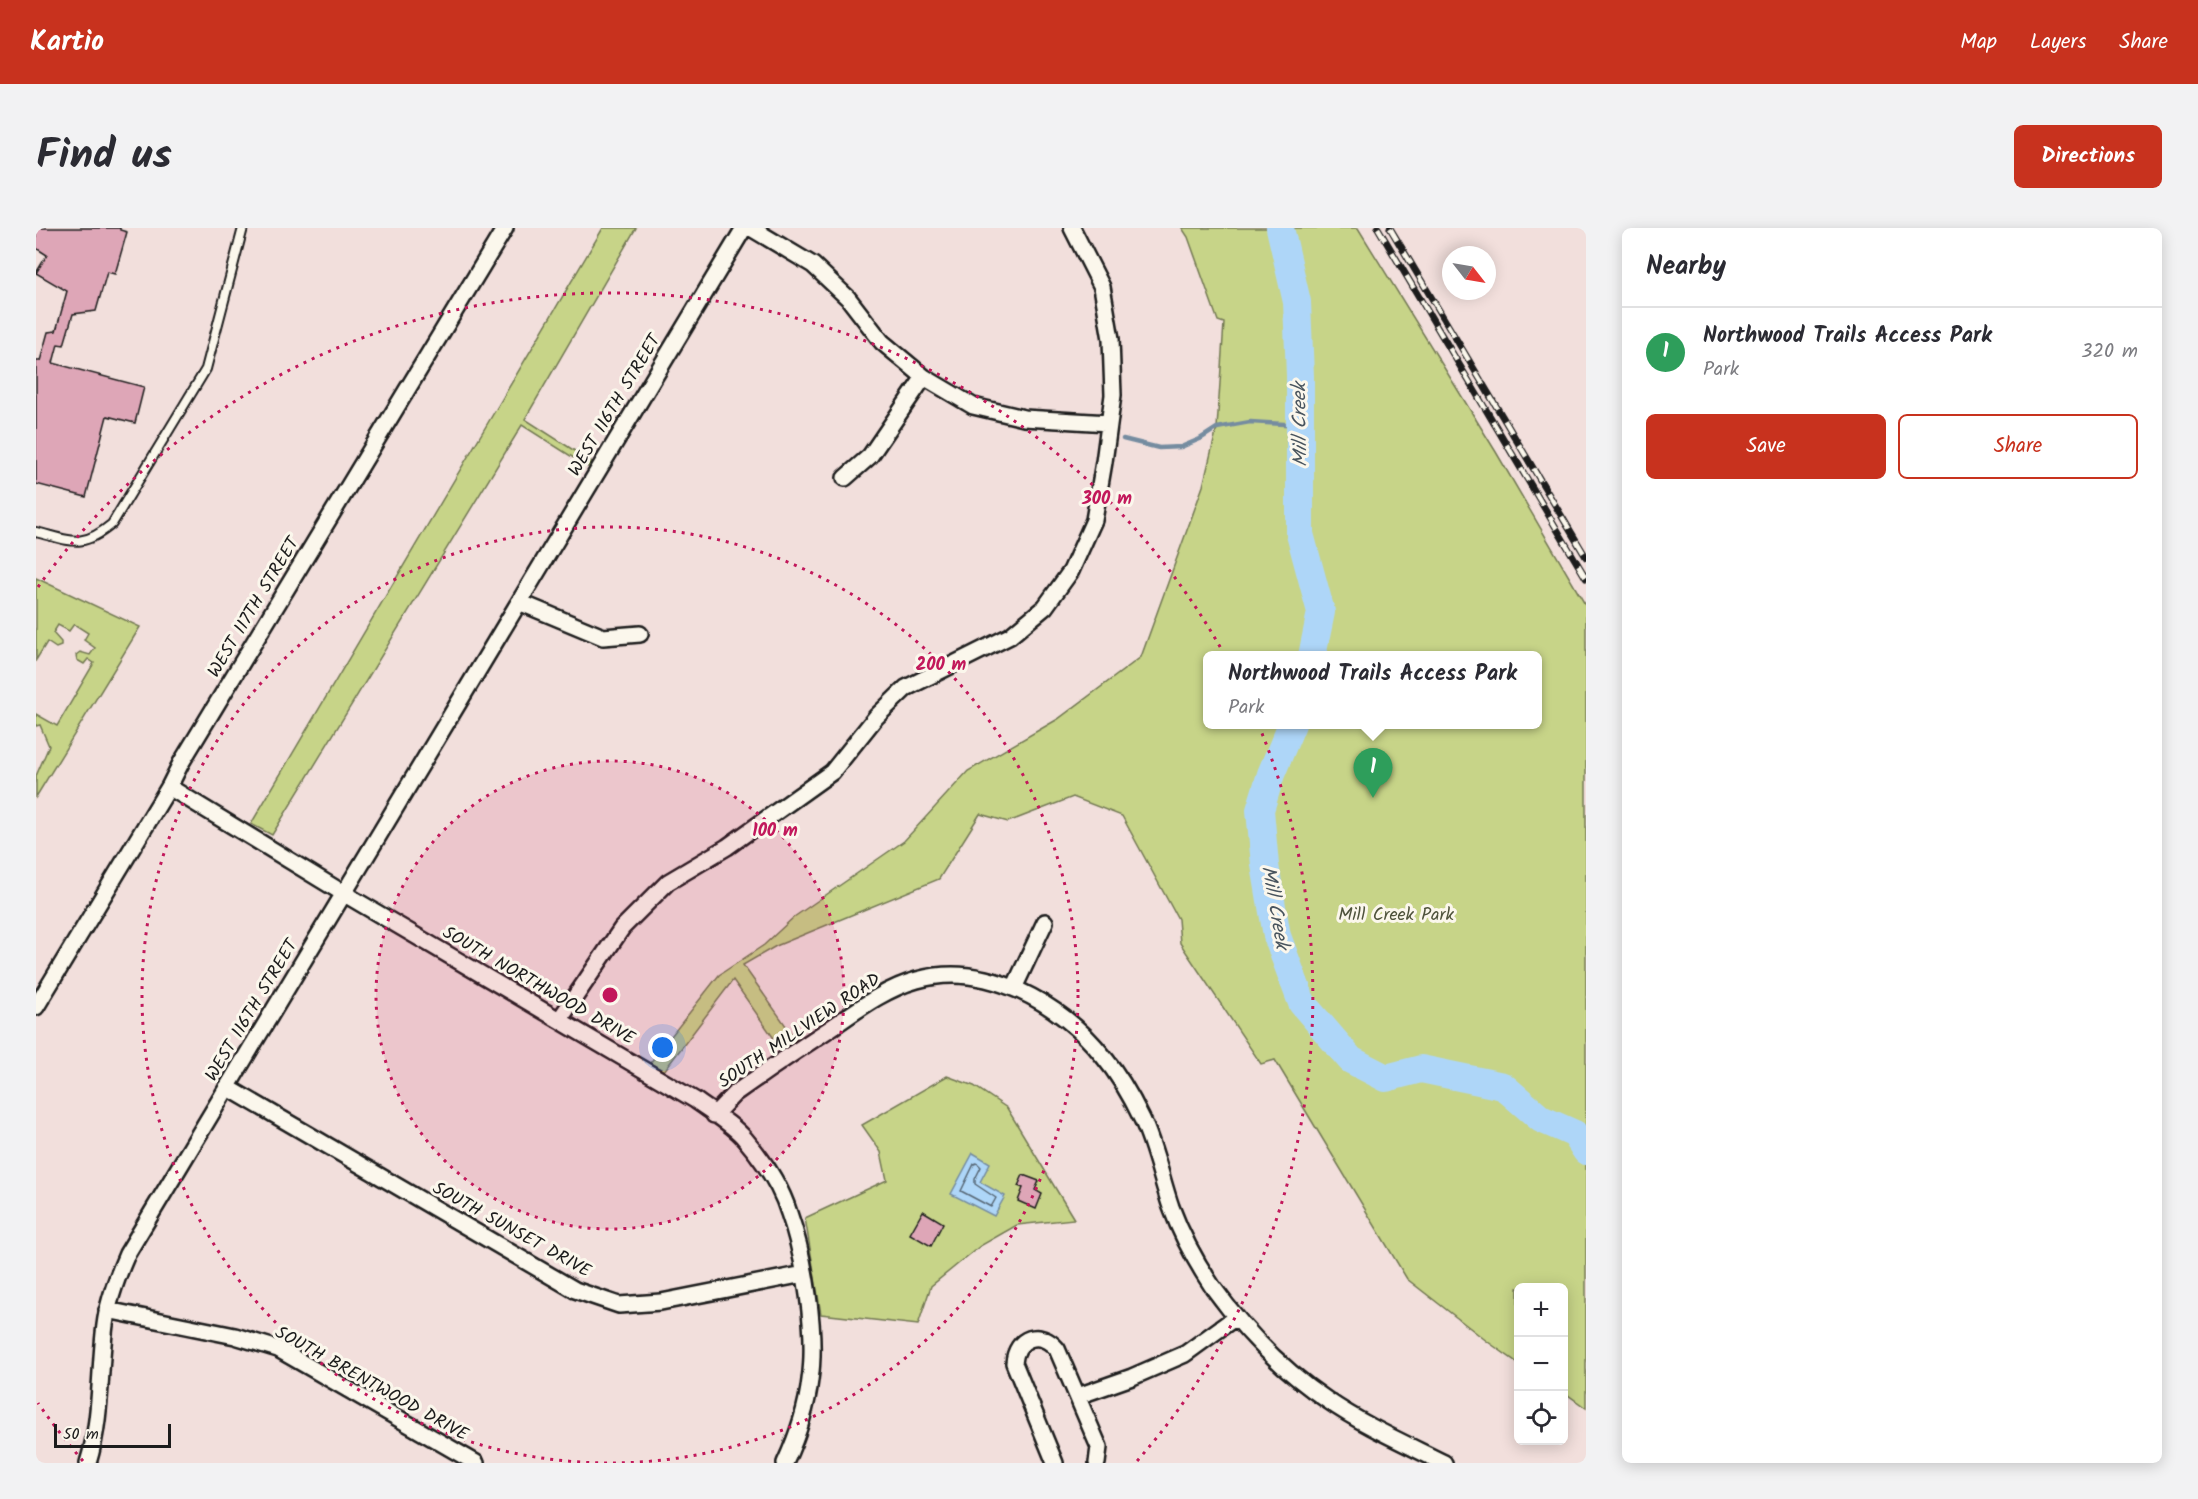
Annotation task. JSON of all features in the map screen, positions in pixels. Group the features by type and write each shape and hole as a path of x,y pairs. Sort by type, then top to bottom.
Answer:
{"street":[{"name":"WEST 117TH STREET","path":"36,1006 505,228"},
{"name":"WEST 116TH STREET","path":"88,1463 98,1420 107,1310 115,1281 127,1254 744,228"},
{"path":"751,228 813,265 848,298 882,342 924,377 973,406 1024,418 1109,423"},
{"path":"560,1019 622,928 669,882 727,847 832,772 876,717 906,688 1010,636 1045,607 1071,571 1094,520 1113,394 1111,339 1102,287 1072,228"},
{"path":"845,478 870,456 924,377"},
{"path":"519,602 603,637 640,634"},
{"name":"SOUTH NORTHWOOD DRIVE","path":"169,787 695,1100 744,1137 769,1173 789,1213 804,1274 812,1325 810,1381 794,1443 785,1463"},
{"path":"1014,988 1046,922"},
{"name":"SOUTH MILLVIEW ROAD","path":"714,1114 734,1094 887,992 918,980 951,975 984,978 1014,988 1042,1003 1073,1025 1102,1054 1126,1088 1143,1122 1172,1209 1189,1246 1211,1284 1236,1317 1262,1345 1305,1384 1328,1401 1444,1463"},
{"name":"SOUTH SUNSET DRIVE","path":"227,1087 574,1290 619,1305 661,1302 804,1274"},
{"name":"SOUTH BRENTWOOD DRIVE","path":"107,1310 235,1336 278,1349 477,1463"},
{"path":"1078,1396 1132,1377 1185,1354 1236,1317"},
{"path":"1055,1463 1016,1371 1014,1355 1017,1348 1022,1343 1037,1337 1052,1342 1057,1349 1099,1447 1097,1463"}],"lane":[{"path":"36,532 75,542 95,538 112,524 206,369 243,228"}],"green space":[{"path":"603,228 636,228 525,419 592,462 588,467 522,425 272,835 251,824"},
{"name":"Mill Creek Park","path":"1182,228 1358,228 1496,452 1586,606 1586,1408 1568,1395 1568,1283 1514,1283 1514,1360 1407,1279 1275,1060 1261,1064 1180,943 1178,919 1122,816 1073,797 1008,822 980,814 939,879 776,946 743,965 796,1040 782,1050 733,980 664,1071 650,1063 719,975 764,945 794,917 904,841 968,771 1058,719 1141,657 1203,486 1217,428 1224,323 1218,321 1188,237"},
{"path":"36,578 140,627 36,797 36,776 49,746 40,725 36,726 36,714 57,726 94,663 88,659 84,664 77,660 76,655 80,652 90,655 95,648 84,640 88,633 74,624 69,631 58,625 53,633 61,642 61,646 56,648 47,642 36,660"},
{"path":"947,1076 974,1086 1007,1108 1074,1219 1017,1225 980,1246 931,1286 918,1325 821,1314 805,1218 887,1180 881,1152 862,1125"}],"water":[{"path":"973,1153 990,1163 980,1182 1005,1196 994,1216 951,1194"}],"building":[{"path":"36,228 120,228 127,232 115,274 107,272 96,311 73,314 64,345 58,344 53,363 144,387 135,423 107,416 86,497 36,484 36,361 40,361 48,332 56,331 67,291 36,273 47,255 36,248"},
{"path":"1023,1175 1039,1181 1035,1190 1042,1194 1036,1209 1018,1201 1023,1188 1018,1186"},
{"path":"923,1211 943,1223 931,1246 910,1234"}],"waterway":[{"name":"Mill Creek","path":"1280,228 1297,302 1300,376 1300,534 1321,612 1313,651"},
{"path":"1123,439 1159,448 1181,447 1217,428 1250,422 1301,425"},
{"name":"Mill Creek","path":"1290,729 1271,774 1260,810 1265,865 1277,936 1302,1003 1351,1060 1386,1078 1421,1069 1503,1086 1541,1119 1575,1134 1586,1151"}],"railway":[{"path":"1378,228 1586,578"},
{"path":"1390,228 1586,557"}],"place":[{"name":"Northwood Trails Access Park","path":"1373,798"}]}
